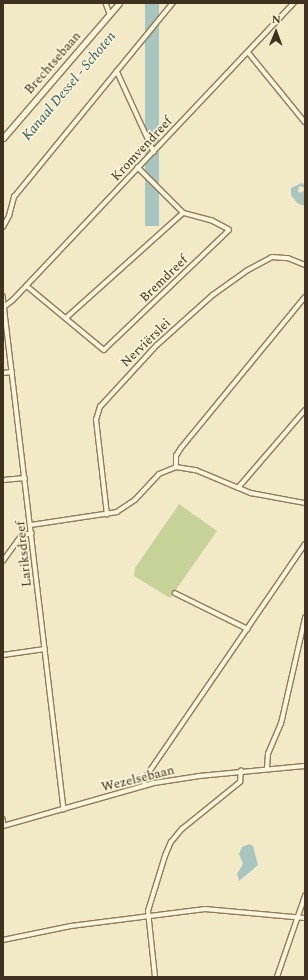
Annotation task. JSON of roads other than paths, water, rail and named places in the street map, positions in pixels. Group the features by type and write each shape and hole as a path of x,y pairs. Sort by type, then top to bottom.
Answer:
{"main road":[{"name":"Brechtsebaan","path":"3,138 119,3"}],"street":[{"path":"106,3 110,14"},
{"path":"3,227 9,216 14,197 173,3"},
{"name":"Kromvendreef","path":"4,307 27,286 294,3"},
{"path":"248,52 305,122"},
{"path":"117,71 154,152"},
{"name":"Bremdreef","path":"27,286 104,350 229,230 212,221 183,213 138,168"},
{"path":"66,318 183,213"},
{"name":"Nerviërslei","path":"107,515 96,420 100,407 157,345 213,295 248,270 272,257 288,258 305,266"},
{"name":"Lariksdreef","path":"3,296 64,809"},
{"path":"176,467 176,456 181,448 305,297"},
{"path":"3,373 12,372"},
{"path":"238,488 305,410"},
{"path":"31,525 107,515 126,508 159,474 176,467 196,470 238,488 305,503"},
{"path":"3,480 25,478"},
{"path":"3,561 21,536 32,532"},
{"path":"144,786 144,778 248,629 305,544"},
{"path":"175,593 248,629"},
{"path":"267,768 268,754 281,724 305,618"},
{"path":"3,655 46,649"},
{"name":"Wezelsebaan","path":"4,825 144,786 199,776 267,768 305,766"},
{"path":"155,977 148,915 171,842 182,829 240,782 241,771"},
{"path":"3,819 4,825"},
{"path":"277,977 305,896"},
{"path":"3,940 64,927 148,915 213,909 305,918"}],"water":[{"path":"145,3 159,3 159,226 145,226"},
{"path":"302,183 305,185 305,188 299,186 298,191 300,193 305,190 305,206 297,203 291,195 291,188"},
{"path":"249,844 253,846 258,865 239,881 237,874 243,864 239,854 242,847"}],"water label":[{"name":"Kanaal Dessel - Schoten","path":"69,86"}]}
